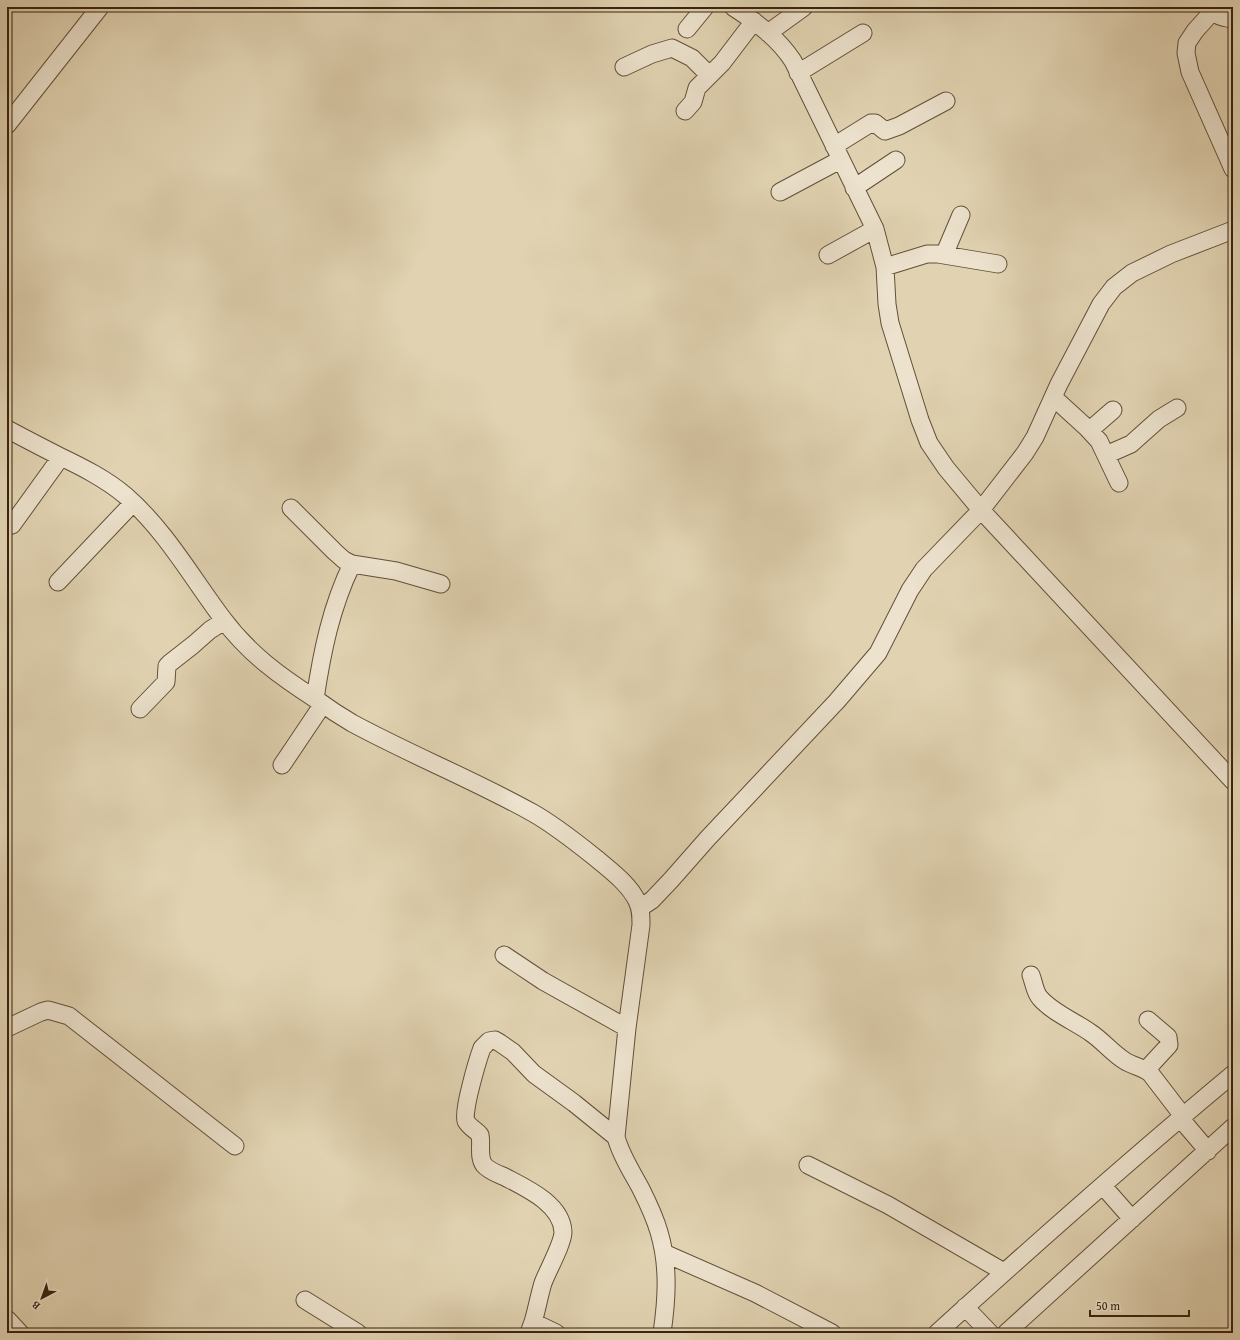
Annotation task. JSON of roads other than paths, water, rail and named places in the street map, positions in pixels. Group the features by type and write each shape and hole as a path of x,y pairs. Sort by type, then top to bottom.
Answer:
{"street":[{"path":"7,124 100,7"},
{"path":"687,29 705,7"},
{"path":"733,7 752,16 785,49 793,61 875,229 885,267 887,304 890,323 920,420 929,443 946,468 981,510 1233,781"},
{"path":"768,33 804,7"},
{"path":"1233,19 1221,16 1210,10 1187,43 1186,54 1190,72 1233,169"},
{"path":"686,111 693,102 697,88 722,63 752,16"},
{"path":"798,73 863,33"},
{"path":"624,67 652,54 672,48 692,58 709,75"},
{"path":"780,192 837,153 871,123 880,119 885,131 899,126 946,101"},
{"path":"854,188 896,160"},
{"path":"944,256 961,215"},
{"path":"828,254 875,229"},
{"path":"640,908 657,895 708,838 837,701 878,654 910,590 924,569 981,510 1025,453 1035,437 1053,396 1101,304 1114,287 1132,273 1171,254 1233,230"},
{"path":"885,267 926,254 998,264"},
{"path":"1053,396 1090,430 1099,441 1119,483"},
{"path":"1106,455 1131,444 1159,419 1177,408"},
{"path":"1090,430 1113,410"},
{"path":"7,430 104,480 133,503 164,536 224,620 253,654 283,678 349,721 381,739 534,814 559,830 610,870 627,886 640,908 641,925 627,1028 616,1137 621,1154 641,1188 652,1214 659,1232 664,1253 667,1295 662,1333"},
{"path":"12,525 61,457"},
{"path":"58,582 133,503"},
{"path":"291,508 335,552 352,564 396,571 441,584"},
{"path":"282,765 319,702 323,652 332,615 342,584 352,564"},
{"path":"140,709 166,682 167,666 170,662 224,620"},
{"path":"504,955 543,981 627,1028"},
{"path":"1031,975 1038,995 1046,1004 1092,1034 1115,1055 1146,1070 1162,1088 1200,1143"},
{"path":"7,1028 48,1010 69,1016 235,1146"},
{"path":"1146,1070 1169,1045 1168,1037 1148,1020"},
{"path":"556,1333 531,1327 543,1284 562,1240 563,1231 554,1209 528,1189 490,1170 483,1164 480,1135 467,1123 465,1116 480,1052 489,1041 492,1040 500,1043 513,1052 534,1074 574,1103 616,1137"},
{"path":"937,1333 1004,1272 1181,1117 1233,1074"},
{"path":"1006,1333 1125,1211 1200,1143 1233,1128"},
{"path":"808,1165 888,1205 1004,1272"},
{"path":"1103,1186 1125,1211"},
{"path":"664,1253 755,1293 832,1333"},
{"path":"305,1300 358,1333"},
{"path":"965,1307 985,1327"}]}
